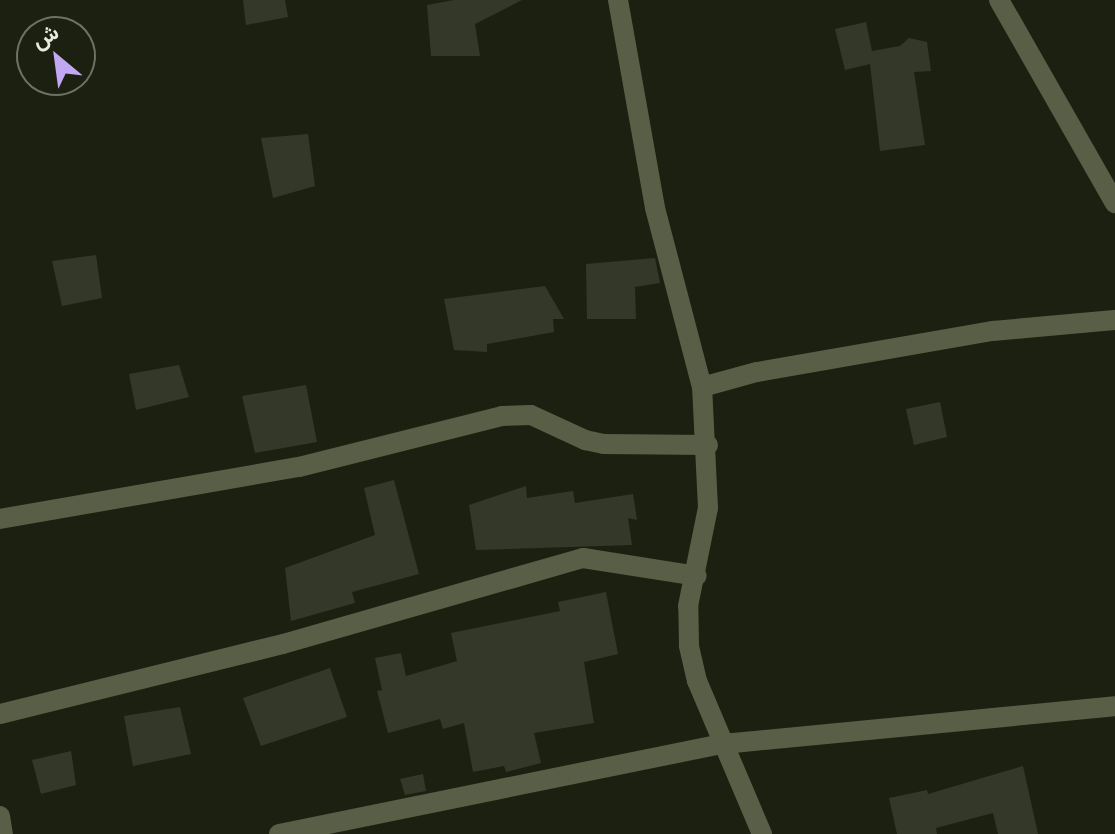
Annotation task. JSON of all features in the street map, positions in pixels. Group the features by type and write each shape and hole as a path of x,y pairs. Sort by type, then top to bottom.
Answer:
{"street":[{"path":"618,0 655,208 702,387 708,445 708,508 697,576 688,606 689,645 697,681 762,834"},
{"path":"999,0 1115,203"},
{"path":"702,387 757,372 993,331 1115,320"},
{"path":"0,519 299,467 502,416 531,415 604,444 708,445"},
{"path":"0,714 283,644 583,558 697,576"},
{"path":"279,834 723,744 1115,706"},
{"path":"0,816 3,834"}],"building":[{"path":"243,0 285,0 288,17 246,25"},
{"path":"454,0 522,0 475,24 480,56 431,56 427,5"},
{"path":"866,22 872,51 900,46 909,38 927,42 931,71 914,72 925,145 880,151 870,64 845,70 835,29"},
{"path":"308,134 315,186 273,198 261,138"},
{"path":"96,255 102,298 62,306 52,261"},
{"path":"655,258 660,283 635,287 636,319 587,319 586,264"},
{"path":"545,286 564,319 553,319 554,332 487,344 487,352 454,350 444,299"},
{"path":"179,365 189,397 136,410 129,374"},
{"path":"306,385 317,442 255,453 242,396"},
{"path":"940,402 947,437 914,445 906,409"},
{"path":"394,480 419,574 352,592 355,603 291,621 285,568 375,535 364,488"},
{"path":"526,486 527,498 573,491 575,503 633,494 637,520 628,518 632,545 476,550 469,505"},
{"path":"606,592 618,654 584,662 594,723 534,733 541,763 506,772 504,766 473,772 464,723 443,729 440,719 388,733 377,691 382,690 375,658 401,653 406,676 457,661 451,633 560,611 558,602"},
{"path":"330,668 347,717 261,746 243,698"},
{"path":"180,707 191,754 133,766 124,716"},
{"path":"71,751 76,785 41,794 32,760"},
{"path":"1023,766 1038,834 998,834 993,813 936,828 937,834 897,834 889,798 927,790 928,794"},
{"path":"423,774 426,791 405,795 400,779"}]}
